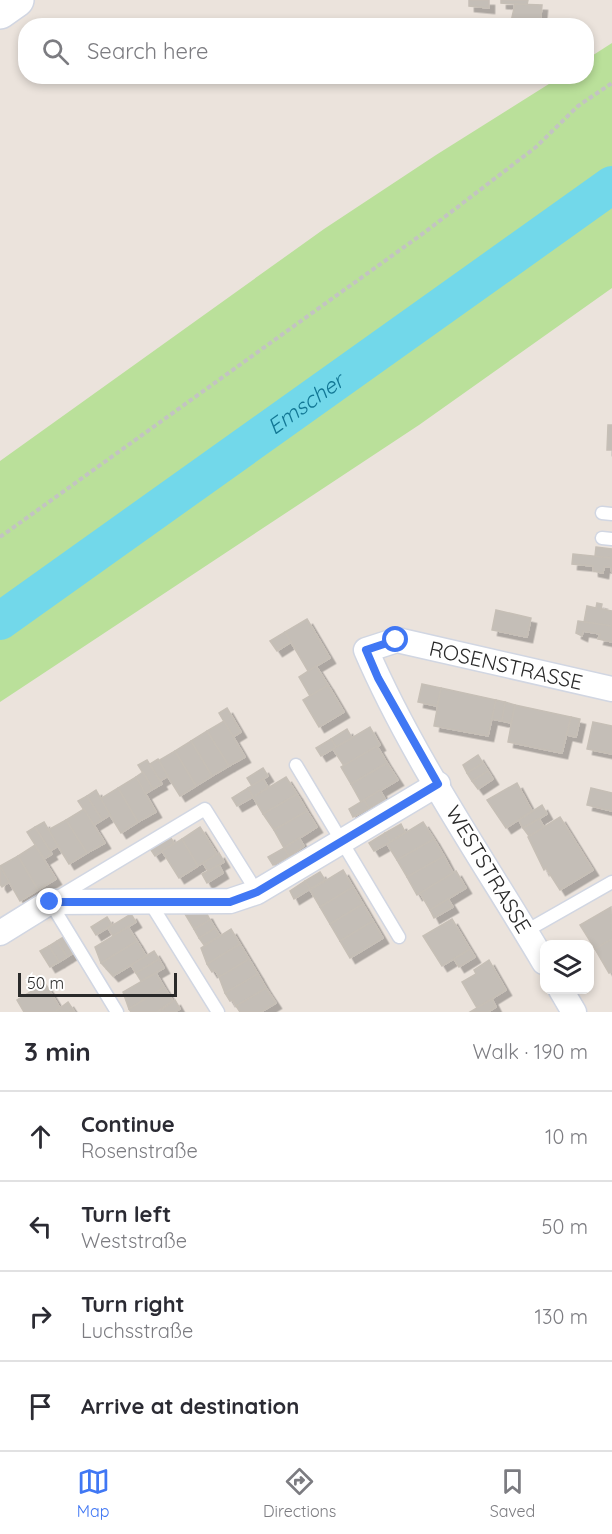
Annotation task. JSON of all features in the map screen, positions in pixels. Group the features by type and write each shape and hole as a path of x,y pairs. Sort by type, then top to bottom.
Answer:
{"street":[{"path":"0,12 17,0"},
{"name":"ROSENSTRASSE","path":"366,650 396,640 612,689"},
{"name":"WESTSTRASSE","path":"366,650 378,678 438,784 540,955"},
{"path":"0,933 50,902 149,900 230,902 257,892 438,784"},
{"path":"563,994 574,1012"}],"lane":[{"path":"296,765 344,840 399,937"},
{"path":"117,1012 50,902 205,809 257,892"},
{"path":"526,931 612,882"},
{"path":"149,900 218,1012"}],"path":[{"path":"0,537 425,232 536,147 578,106 612,83"}],"green space":[{"path":"612,43 612,288 419,425 0,702 0,461 324,229 436,155 549,84 594,84 594,55"}],"building":[{"path":"469,0 489,0 489,8 469,6"},
{"path":"501,0 528,0 527,5 501,3"},
{"path":"515,4 542,5 541,18 512,18"},
{"path":"608,425 612,425 612,450 607,450"},
{"path":"596,547 612,549 612,558 595,556"},
{"path":"573,554 612,558 612,574 611,567 604,567 603,573 593,571 593,566 572,564"},
{"path":"597,603 602,604 601,609 612,611 612,626 584,622 587,606 596,608"},
{"path":"496,610 531,618 527,637 492,630"},
{"path":"307,619 330,658 308,671 285,632"},
{"path":"578,621 612,626 612,642 598,639 600,634 583,631 582,636 576,633"},
{"path":"285,632 291,642 277,651 270,641"},
{"path":"316,666 328,685 310,696 299,677"},
{"path":"422,684 441,688 437,706 418,702"},
{"path":"328,685 344,712 319,727 303,700"},
{"path":"441,688 496,700 488,736 434,726"},
{"path":"496,700 505,702 502,721 492,719"},
{"path":"505,702 515,705 511,723 502,721"},
{"path":"515,705 571,717 562,753 508,742"},
{"path":"227,708 241,732 233,737 219,713"},
{"path":"571,717 580,719 576,737 567,735"},
{"path":"224,721 245,757 229,766 207,731"},
{"path":"593,722 612,726 612,754 587,749"},
{"path":"370,727 380,745 344,766 333,749"},
{"path":"347,729 352,738 336,747 331,739"},
{"path":"207,731 229,766 212,776 191,741"},
{"path":"331,739 336,747 321,756 316,748"},
{"path":"191,741 212,776 196,786 175,751"},
{"path":"377,746 387,763 351,784 341,767"},
{"path":"175,751 196,786 180,796 158,761"},
{"path":"478,755 483,763 467,773 463,765"},
{"path":"158,759 168,776 160,781 150,764"},
{"path":"147,760 162,784 153,789 138,765"},
{"path":"387,763 398,780 361,802 351,784"},
{"path":"483,763 488,771 472,781 467,773"},
{"path":"263,768 268,776 252,786 247,778"},
{"path":"488,771 493,779 478,789 472,781"},
{"path":"143,772 153,789 145,794 136,777"},
{"path":"136,777 156,812 138,822 118,788"},
{"path":"286,777 297,794 263,814 253,797"},
{"path":"263,779 268,787 253,797 248,788"},
{"path":"517,783 532,811 506,828 487,800"},
{"path":"118,788 138,822 121,833 100,799"},
{"path":"248,788 253,797 237,806 232,798"},
{"path":"591,788 612,793 612,811 587,805"},
{"path":"96,790 110,815 102,820 87,796"},
{"path":"380,790 385,799 369,808 364,800"},
{"path":"297,794 307,811 274,830 263,814"},
{"path":"87,796 102,820 94,825 78,801"},
{"path":"364,800 369,808 353,817 349,809"},
{"path":"542,805 547,814 523,828 519,820"},
{"path":"84,809 105,843 87,853 66,820"},
{"path":"307,811 317,827 284,848 274,830"},
{"path":"560,817 593,870 560,890 546,868 544,870 528,837"},
{"path":"539,819 544,827 529,836 523,828"},
{"path":"66,820 87,853 69,864 48,830"},
{"path":"44,822 58,846 50,851 35,827"},
{"path":"423,822 434,839 397,860 387,844"},
{"path":"401,824 405,832 390,842 385,833"},
{"path":"35,827 52,854 44,859 27,832"},
{"path":"200,827 217,854 198,866 182,839"},
{"path":"385,833 390,842 374,851 369,843"},
{"path":"169,835 174,843 155,856 149,847"},
{"path":"299,838 304,846 289,856 284,848"},
{"path":"182,839 198,866 179,878 162,851"},
{"path":"434,839 444,856 407,877 397,860"},
{"path":"35,845 56,879 38,890 18,856"},
{"path":"284,848 289,856 273,865 268,857"},
{"path":"219,853 224,862 208,871 203,863"},
{"path":"18,856 38,890 20,901 0,866"},
{"path":"444,856 453,873 417,895 407,877"},
{"path":"219,865 223,873 207,883 202,874"},
{"path":"0,866 9,882 2,887 0,884"},
{"path":"343,870 353,887 320,907 310,890"},
{"path":"456,871 466,888 430,910 420,893"},
{"path":"320,872 325,880 310,889 305,881"},
{"path":"305,881 310,889 294,899 290,891"},
{"path":"353,887 363,904 330,924 320,907"},
{"path":"448,899 453,907 434,918 430,910"},
{"path":"363,904 373,921 340,941 330,924"},
{"path":"611,907 612,939 595,949 594,940 589,940 580,925"},
{"path":"131,914 136,922 113,936 108,928"},
{"path":"185,914 207,914 210,920 194,929"},
{"path":"107,917 112,925 96,935 91,927"},
{"path":"452,919 470,949 442,966 423,936"},
{"path":"210,920 215,928 199,938 194,929"},
{"path":"373,921 383,938 350,958 340,941"},
{"path":"128,927 137,941 101,963 95,947"},
{"path":"215,928 220,936 204,945 199,938"},
{"path":"231,929 240,944 207,964 201,948"},
{"path":"65,936 75,952 67,957 57,941"},
{"path":"612,939 612,972 609,973 595,949"},
{"path":"57,941 67,957 59,962 49,946"},
{"path":"137,941 146,956 113,976 101,963"},
{"path":"240,944 249,959 219,977 215,970 212,972 207,964"},
{"path":"49,946 59,962 50,967 40,951"},
{"path":"470,949 475,957 459,967 454,959"},
{"path":"154,951 159,959 136,973 131,965"},
{"path":"159,959 164,968 141,981 136,973"},
{"path":"249,959 258,974 225,993 219,977"},
{"path":"489,960 506,990 477,1008 462,982 476,974 474,970"},
{"path":"156,973 164,987 129,1009 123,992"},
{"path":"258,974 266,988 236,1006 233,1000 230,1001 225,993"},
{"path":"45,983 60,1008 54,1012 24,1012 17,1000"},
{"path":"164,987 173,1001 156,1012 131,1012 129,1009"},
{"path":"266,988 276,1003 261,1012 240,1012 236,1006"},
{"path":"492,999 496,1007 488,1012 470,1012"},
{"path":"175,1000 180,1009 174,1012 159,1012"},
{"path":"68,1002 74,1011 54,1012 60,1008"}],"waterway":[{"name":"Emscher","path":"0,621 612,185"}],"route":[{"path":"50,902 149,900 230,902 257,892 438,784 378,678 366,650 396,640"}]}
